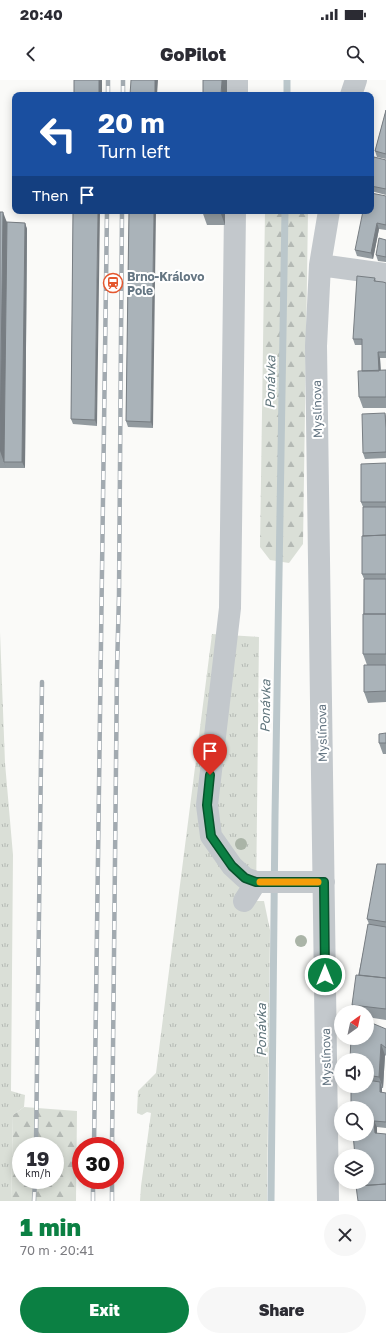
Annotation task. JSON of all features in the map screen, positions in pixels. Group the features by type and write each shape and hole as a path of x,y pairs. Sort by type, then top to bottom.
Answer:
{"street":[{"path":"237,80 237,92"},
{"path":"351,92 356,80"},
{"path":"235,214 230,608 207,805 211,836 232,866 245,878 256,882 324,882"},
{"name":"Myslínova","path":"328,214 320,265 316,346 328,1201"},
{"path":"320,265 386,274"},
{"path":"244,901 256,882"}],"green space":[{"path":"265,214 308,214 303,544 289,563 270,560 260,547"},
{"path":"0,632 5,763 13,855 11,1091 25,1095 24,1107 13,1115 11,1201 0,1201"},
{"path":"212,634 259,637 256,901 264,901 270,930 267,1201 140,1201 151,1113 147,1112 142,1115 137,1113 138,1091 156,1073"},
{"path":"24,1107 77,1111 77,1137 72,1137 72,1189 76,1189 76,1201 11,1201 12,1158 12,1189 64,1189 64,1137 12,1137 13,1115"}],"building":[{"path":"74,80 99,80 99,92 74,92"},
{"path":"131,80 155,80 155,92 130,92"},
{"path":"203,80 222,80 221,92 203,92"},
{"path":"386,110 386,154 375,151"},
{"path":"374,157 386,160 386,189 374,187"},
{"path":"374,194 386,196 386,225 377,223 371,253 355,250 362,214 374,214"},
{"path":"0,212 3,212 0,450"},
{"path":"73,214 98,214 95,420 71,419"},
{"path":"129,214 154,214 151,422 126,421"},
{"path":"7,222 25,223 22,462 4,462"},
{"path":"379,238 386,240 386,257 376,255"},
{"path":"357,276 375,278 374,281 386,283 386,352 378,352 379,371 362,371 362,339 353,339"},
{"path":"386,370 386,397 359,397 358,371"},
{"path":"385,413 386,452 363,453 362,414"},
{"path":"386,463 386,502 361,502 361,464"},
{"path":"363,507 386,507 386,535 363,536"},
{"path":"386,535 386,574 362,574 362,536"},
{"path":"364,579 386,579 386,614 364,614"},
{"path":"363,614 386,614 386,654 363,654"},
{"path":"364,665 386,665 386,691 364,692"},
{"path":"386,733 386,743 379,743 379,734"},
{"path":"377,864 386,864 386,922 367,919"},
{"path":"368,924 386,927 386,978 359,975"},
{"path":"356,975 386,978 386,1009 374,1008 374,1005 352,1005"},
{"path":"374,1024 386,1029 386,1048 381,1044 379,1077 374,1076 374,1053 350,1053 351,1045 374,1045"},
{"path":"374,1081 380,1082 380,1092 386,1093 386,1122 374,1121 374,1101 351,1101 351,1093 374,1093"},
{"path":"374,1121 375,1133 386,1134 386,1184 374,1185 374,1149 354,1149 354,1141 374,1141"},
{"path":"386,1184 386,1201 358,1201 356,1189 374,1189 374,1185"}],"waterway":[{"name":"Ponávka","path":"287,80 287,92"},
{"name":"Ponávka","path":"271,1201 275,817 285,214"}],"railway":[{"path":"108,80 108,92"},
{"path":"123,80 123,92"},
{"path":"94,1137 107,214"},
{"path":"112,1137 122,214"},
{"path":"36,1137 42,682"},
{"path":"34,1201 35,1189"},
{"path":"93,1189 93,1201"},
{"path":"112,1189 112,1201"}],"slow traffic":[{"path":"260,882 318,882"}],"place":[{"name":"Brno-Královo Pole","path":"113,283"}],"route":[{"path":"210,775 207,805 211,836 232,866 245,878 256,882 324,882 325,975"}]}
